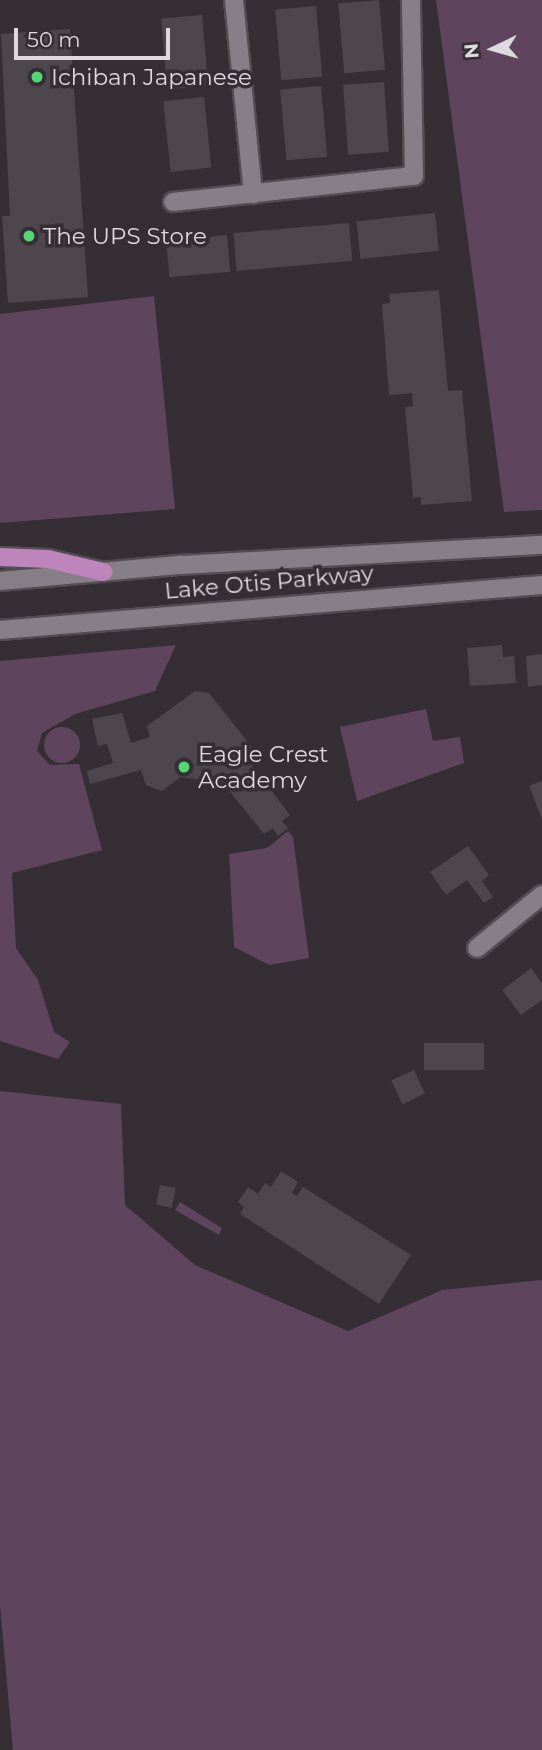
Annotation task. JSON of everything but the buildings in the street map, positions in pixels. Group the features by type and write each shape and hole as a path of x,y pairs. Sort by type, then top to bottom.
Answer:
{"main road":[{"path":"234,0 253,194"},
{"path":"173,202 414,176 411,0"},
{"name":"Lake Otis Parkway","path":"0,581 542,545"},
{"path":"0,557 48,559 104,572"},
{"name":"Lake Otis Parkway","path":"0,630 542,585"},
{"path":"477,948 542,895"}],"shaded area":[{"path":"436,0 542,0 542,510 504,512"},
{"path":"154,296 175,509 0,523 0,314"},
{"path":"176,645 155,691 75,714 42,733 37,751 50,765 79,764 102,850 12,873 16,948 38,980 54,1032 70,1042 58,1059 0,1041 0,661"},
{"path":"426,709 433,741 460,737 464,763 357,801 340,727"},
{"path":"62,727 75,732 80,745 75,758 62,763 49,758 44,745 49,732"},
{"path":"288,831 293,837 309,958 269,965 234,947 229,854 267,848"},
{"path":"0,1091 121,1104 125,1205 195,1265 348,1331 442,1290 542,1280 542,1750 13,1750 0,1606"},
{"path":"180,1202 222,1228 219,1235 175,1210"}],"place":[{"name":"Ichiban Japanese","path":"37,77"},
{"name":"The UPS Store","path":"29,236"},
{"name":"Eagle Crest Academy","path":"184,767"}]}
